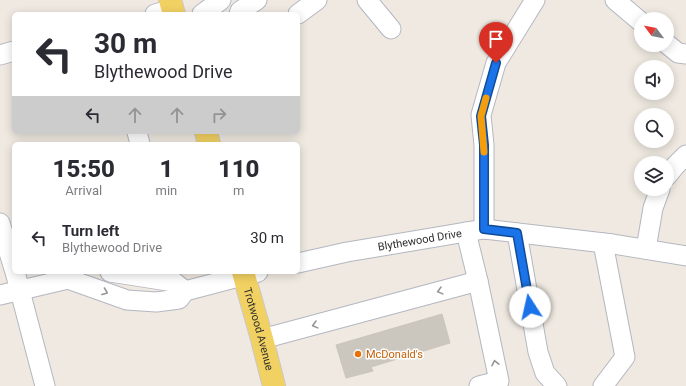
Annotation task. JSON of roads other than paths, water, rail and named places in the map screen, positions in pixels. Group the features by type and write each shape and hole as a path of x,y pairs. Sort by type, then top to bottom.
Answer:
{"main road":[{"name":"Trotwood Avenue","path":"249,274 262,339 274,386"}],"street":[{"path":"205,12 221,0"},
{"path":"240,12 257,0"},
{"path":"300,13 317,0"},
{"path":"368,0 391,29"},
{"path":"484,229 484,145 481,116 496,63 535,0"},
{"path":"614,0 634,16"},
{"path":"674,50 678,53 686,54"},
{"path":"0,55 12,52"},
{"path":"674,166 686,156"},
{"path":"646,249 653,208 657,196"},
{"path":"0,223 12,262"},
{"name":"Blythewood Drive","path":"300,263 347,252 484,229 603,243 686,256"},
{"path":"466,232 499,381 479,386"},
{"path":"517,233 538,352 545,373 557,386"},
{"path":"603,243 625,357 603,386"},
{"path":"16,274 45,386"},
{"path":"123,274 174,282 185,291"},
{"path":"0,295 73,275 127,300 156,302 179,299 185,291 245,274"},
{"path":"262,339 478,281"}],"place":[{"name":"McDonald's","path":"358,354"}]}
